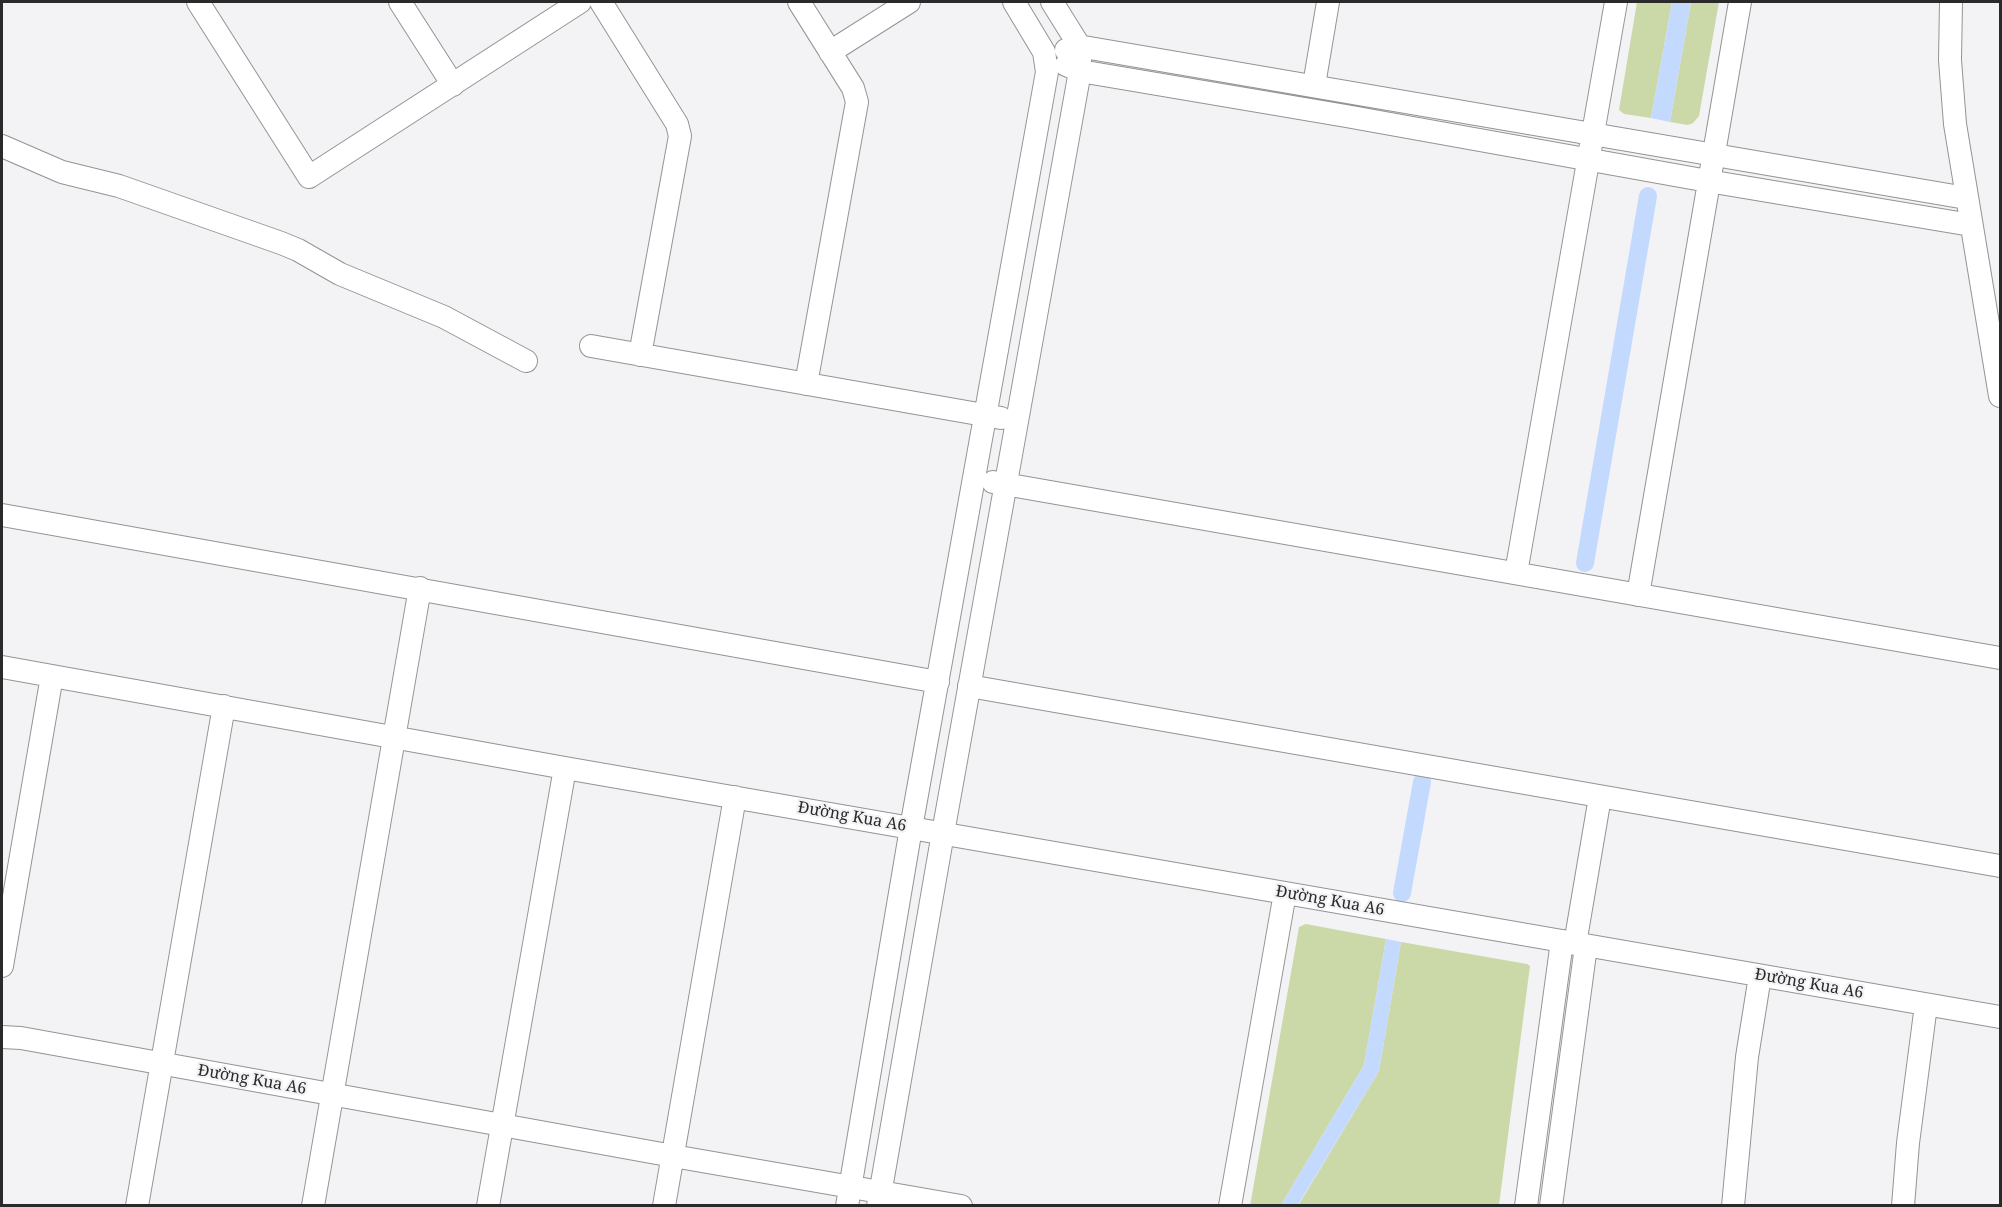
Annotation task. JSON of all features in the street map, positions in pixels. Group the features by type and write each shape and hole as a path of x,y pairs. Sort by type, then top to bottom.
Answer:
{"street":[{"path":"198,2 309,177 580,2"},
{"path":"400,2 453,85"},
{"path":"601,2 677,124 680,136 640,355"},
{"path":"799,2 853,88 857,109 806,384"},
{"path":"830,52 909,2"},
{"path":"849,1196 911,828 1047,72 1041,46 1014,2"},
{"path":"879,1199 1080,71 1081,59 1078,46 1052,2"},
{"path":"1314,85 1328,2"},
{"path":"1516,573 1616,2"},
{"path":"1638,595 1740,2"},
{"path":"1951,2 1951,83 1966,198 2001,396"},
{"path":"1045,56 1078,46 1966,198"},
{"path":"1045,56 1080,71 1971,225"},
{"path":"2,146 62,172 119,186 281,243 340,274 444,317 526,361"},
{"path":"591,346 1017,421"},
{"path":"974,478 2001,658"},
{"path":"2,515 938,682"},
{"path":"313,1206 420,588"},
{"name":"Đường Kua A6","path":"2,667 565,768 2001,1017"},
{"path":"2,966 52,676"},
{"path":"969,686 2001,866"},
{"path":"137,1206 224,706"},
{"path":"488,1206 565,768"},
{"path":"664,1206 735,797"},
{"path":"1526,1206 1600,797"},
{"path":"1230,1206 1285,893"},
{"path":"1551,1206 1574,944"},
{"path":"1733,1206 1747,1057 1760,976"},
{"path":"1903,1206 1908,1143 1926,1005"},
{"name":"Đường Kua A6","path":"2,1037 21,1038 673,1156 849,1196 961,1206"}],"green space":[{"path":"1637,2 1672,2 1651,118 1624,114 1619,110"},
{"path":"1691,2 1719,2 1699,116 1688,125 1670,122"},
{"path":"1306,924 1386,939 1364,1065 1281,1205 1250,1206 1299,927"},
{"path":"1401,942 1530,966 1499,1205 1298,1206 1379,1071"}],"water":[{"path":"1672,2 1691,2 1670,122 1651,118"},
{"path":"1386,939 1401,942 1379,1071 1298,1205 1281,1205 1364,1065"}],"waterway":[{"path":"1585,563 1648,196"},
{"path":"1402,893 1422,782"}]}
